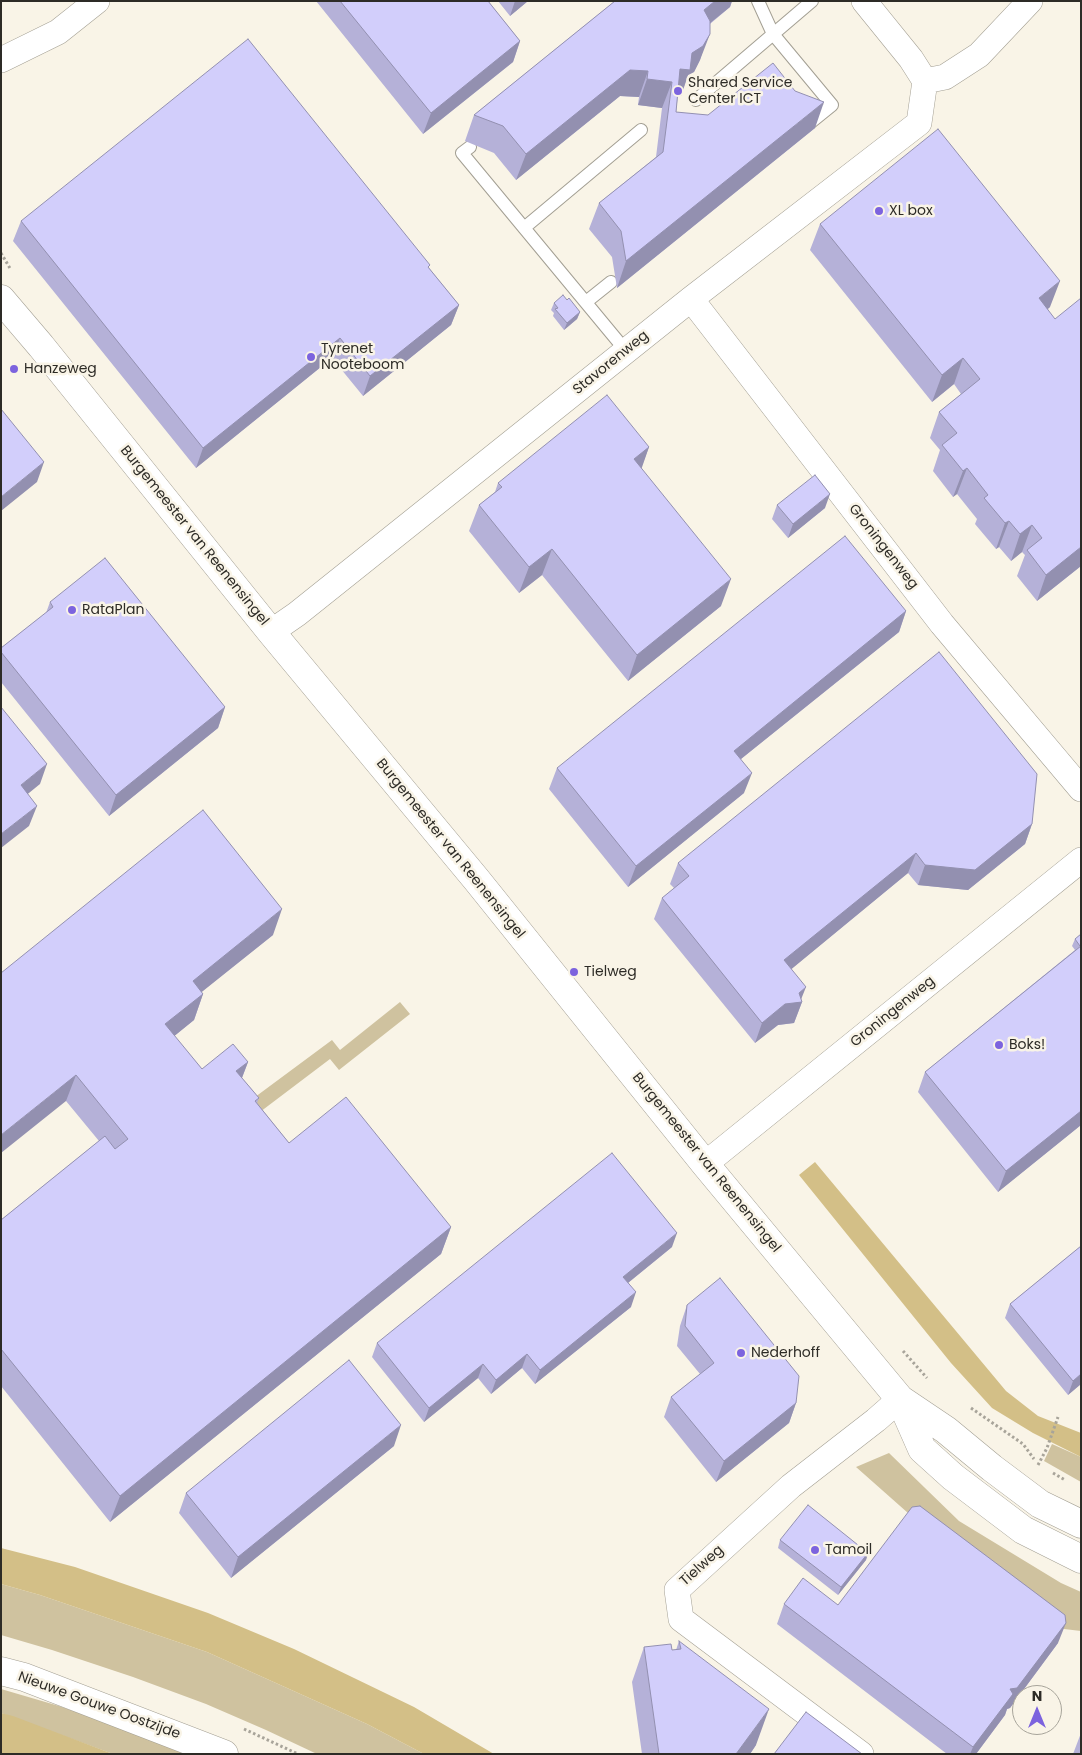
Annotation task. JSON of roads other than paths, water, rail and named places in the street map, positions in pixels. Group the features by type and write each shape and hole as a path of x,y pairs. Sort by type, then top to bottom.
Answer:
{"street":[{"path":"1,60 58,32 96,1"},
{"path":"864,1 911,59 925,81 945,76 980,55 1030,1"},
{"name":"Stavorenweg","path":"271,632 297,614 691,299 919,123 925,81"},
{"name":"Burgemeester van Reenensingel","path":"1,299 271,632 476,879 705,1164 900,1399 922,1449 953,1477 1023,1530 1081,1559"},
{"name":"Groningenweg","path":"691,299 942,624 1081,789"},
{"name":"Groningenweg","path":"705,1164 1081,860"},
{"name":"Burgemeester van Reenensingel","path":"900,1399 946,1430 1040,1504 1081,1524"},
{"name":"Tielweg","path":"861,1754 681,1619 676,1590 791,1486 900,1399"},
{"name":"Nieuwe Gouwe Oostzijde","path":"1,1671 24,1677 224,1754"}],"lane":[{"path":"758,1 773,34 832,106 811,122"},
{"path":"696,100 812,1"},
{"path":"524,228 641,130"},
{"path":"470,147 462,153 626,351"},
{"path":"586,302 611,282"}],"place":[{"name":"Shared Service Center ICT","path":"678,91"},
{"name":"XL box","path":"879,211"},
{"name":"Tyrenet Nooteboom","path":"311,357"},
{"name":"Hanzeweg","path":"14,369"},
{"name":"RataPlan","path":"72,610"},
{"name":"Tielweg","path":"574,972"},
{"name":"Boks!","path":"999,1045"},
{"name":"Nederhoff","path":"741,1353"},
{"name":"Tamoil","path":"815,1550"}]}
